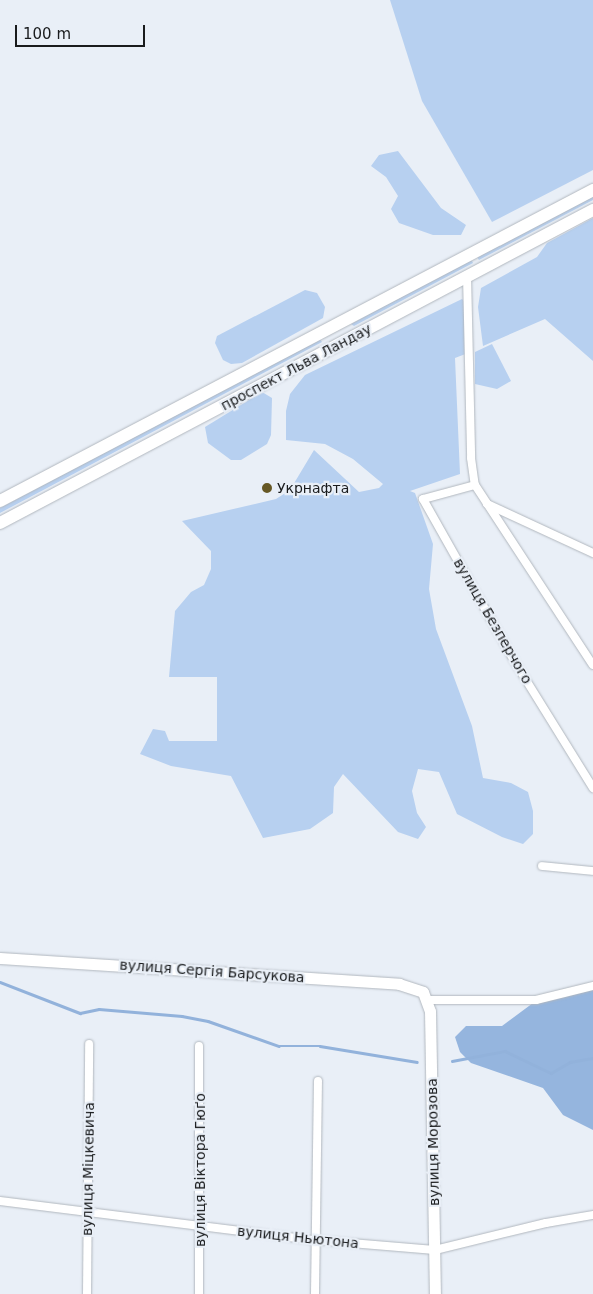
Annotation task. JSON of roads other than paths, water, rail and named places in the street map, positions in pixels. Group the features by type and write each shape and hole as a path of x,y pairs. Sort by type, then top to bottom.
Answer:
{"main road":[{"name":"проспект Льва Ландау","path":"0,501 322,330 593,190"},
{"name":"проспект Льва Ландау","path":"0,523 593,210"},
{"path":"322,330 332,349"},
{"name":"вулиця Сергія Барсукова","path":"0,958 399,984 425,996"},
{"name":"вулиця Морозова","path":"425,996 435,1294"}],"street":[{"path":"467,275 469,399 475,485 593,665"},
{"name":"вулиця Безперчого","path":"475,485 423,499 513,659 593,788"},
{"path":"487,504 593,553"},
{"path":"542,866 593,871"},
{"path":"425,996 536,1000 593,986"},
{"name":"вулиця Міцкевича","path":"87,1294 89,1044"},
{"name":"вулиця Віктора Гюґо","path":"199,1046 199,1294"},
{"path":"315,1294 318,1081"},
{"name":"вулиця Ньютона","path":"0,1201 87,1214 200,1225 315,1240 435,1250 546,1222 593,1215"}],"waterway":[{"path":"0,982 80,1013 99,1009 182,1016 208,1021 279,1046 320,1046 417,1062"},
{"path":"452,1061 505,1051 551,1073 570,1062 593,1058"}],"place":[{"name":"Укрнафта","path":"267,488"}]}
